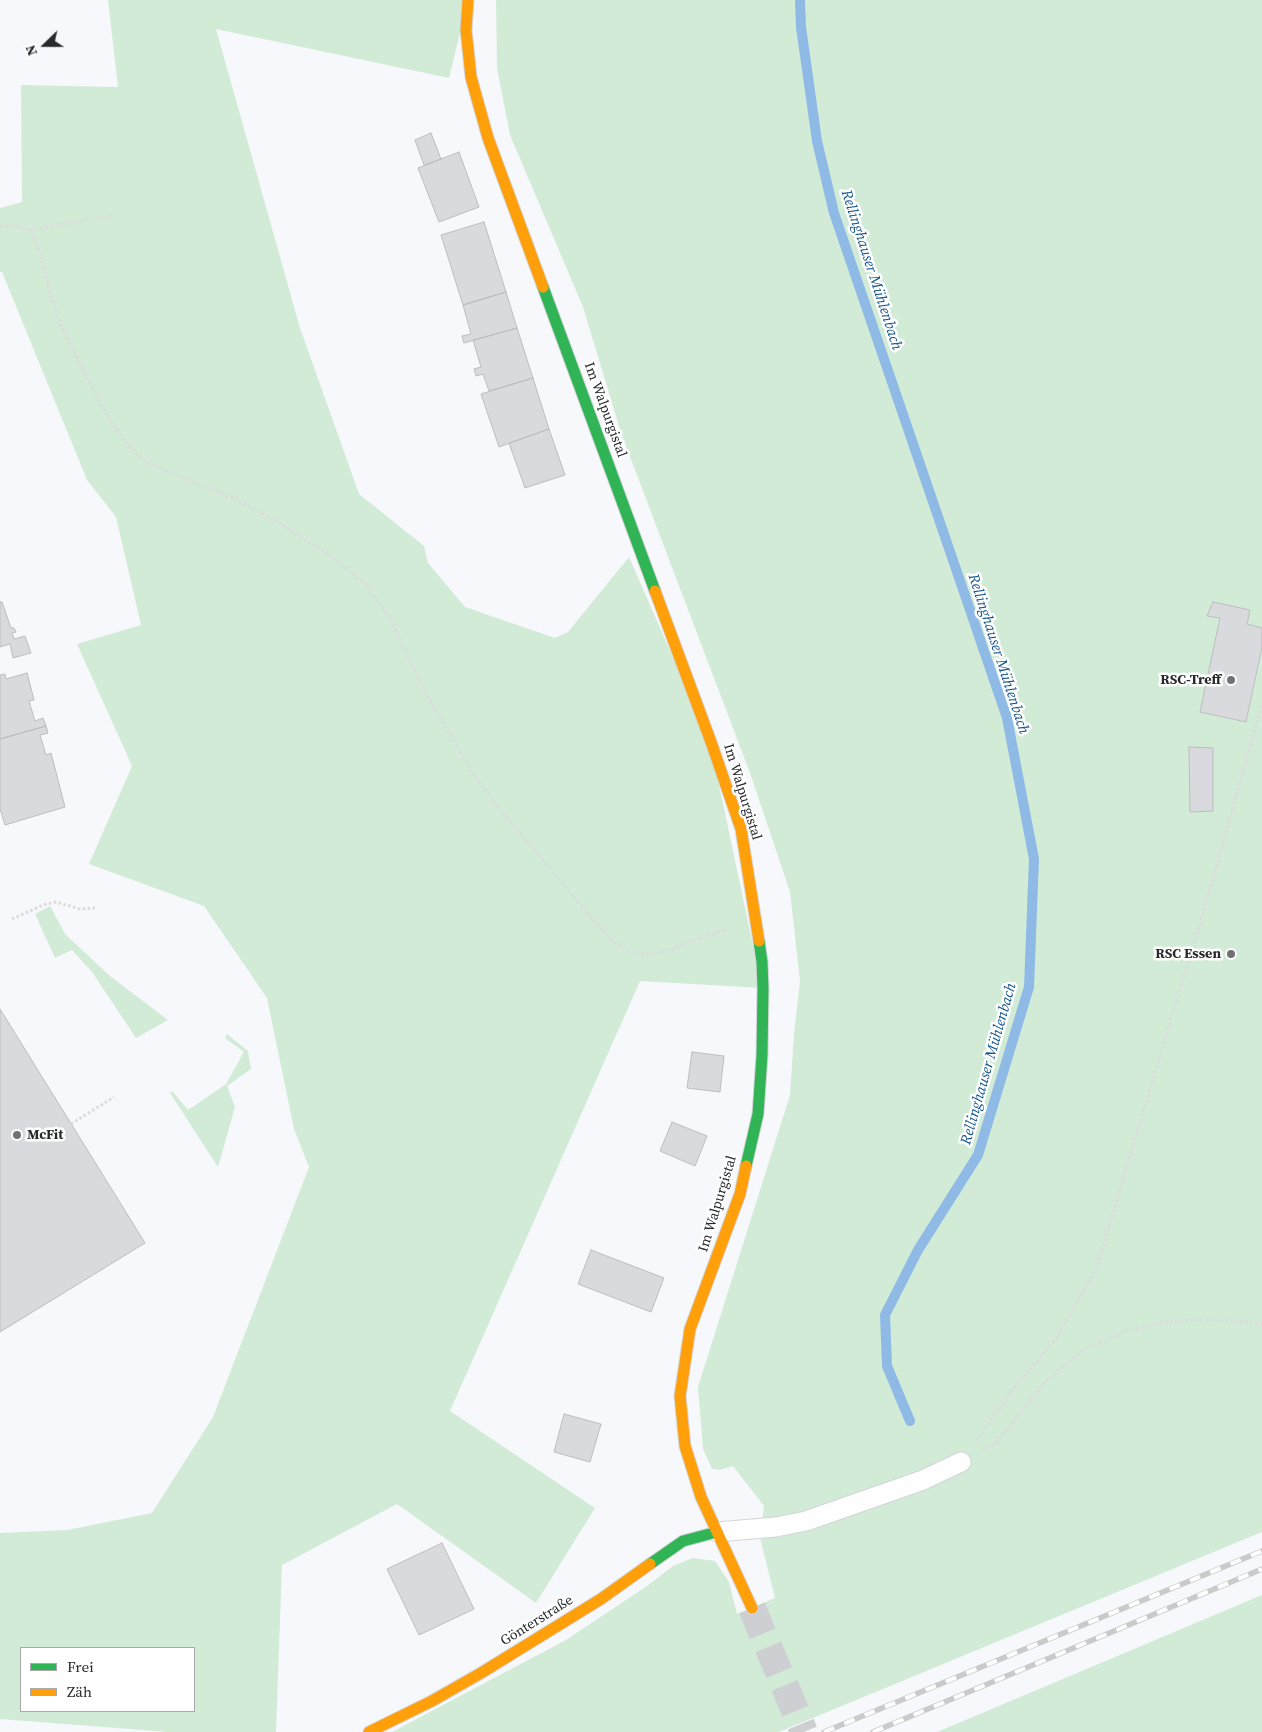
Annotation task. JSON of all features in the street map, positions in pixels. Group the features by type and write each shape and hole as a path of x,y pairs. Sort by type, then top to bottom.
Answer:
{"street":[{"name":"Im Walpurgistal","path":"468,0 466,30 472,77 488,138 711,742 741,830 762,962 762,1054 758,1114 740,1194 690,1329 680,1396 685,1446 700,1496 752,1608"},
{"name":"Gönterstraße","path":"370,1732 432,1701 481,1673 601,1599 683,1541 717,1532"}],"lane":[{"path":"717,1532 776,1527 806,1521 923,1480 961,1462"}],"path":[{"path":"0,226 31,230 115,215"},
{"path":"31,230 40,253 50,296 62,328 98,399 130,448 149,464 236,499 274,520 330,556 366,585 392,621 427,696 476,778 610,939 628,951 647,955 671,950 704,936 731,928 756,927"},
{"path":"961,1462 1020,1380 1057,1337 1096,1270 1205,906 1262,704"},
{"path":"12,919 43,905 56,902 80,909 95,908"},
{"path":"71,1124 114,1097"},
{"path":"961,1462 996,1443 1046,1382 1087,1348 1123,1332 1163,1322 1200,1320 1262,1324"}],"green space":[{"path":"108,0 464,0 461,29 449,78 216,29 300,328 359,494 424,546 428,563 465,607 555,638 568,632 629,557 710,742 762,988 640,981 450,1411 595,1508 536,1603 397,1504 282,1565 276,1732 168,1732 0,1719 0,1533 67,1530 152,1513 213,1417 309,1167 294,1129 267,998 204,906 89,864 132,766 77,644 141,625 116,517 87,480 2,272 0,272 0,208 22,202 21,85 118,87"},
{"path":"496,0 1262,0 1262,1532 779,1732 392,1732 566,1640 647,1586 673,1566 693,1558 715,1561 729,1582 737,1614 775,1598 760,1538 764,1506 733,1466 720,1470 712,1469 703,1449 698,1387 790,1095 800,981 790,892 750,773 621,433 583,307 510,135 497,68"},
{"path":"50,906 65,934 110,976 168,1020 136,1038 92,972 72,950 55,958 35,914"},
{"path":"227,1034 248,1051 251,1069 227,1086 235,1107 218,1167 170,1093 172,1091 188,1110 226,1084 244,1052 225,1038"},
{"path":"1262,1595 1262,1732 937,1732"}],"building":[{"path":"431,133 441,159 424,165 415,140"},
{"path":"459,152 479,207 439,222 418,168"},
{"path":"484,222 506,292 463,305 441,235"},
{"path":"506,292 517,328 464,343 462,336 471,334 463,305"},
{"path":"517,328 533,378 489,391 483,374 476,376 474,369 481,367 473,340"},
{"path":"533,378 549,429 499,447 481,394"},
{"path":"549,429 565,475 525,488 509,443"},
{"path":"0,602 2,602 11,628 14,628 16,632 12,633 14,639 25,636 31,653 13,658 10,644 0,647"},
{"name":"RSC-Treff","path":"1213,602 1250,610 1247,624 1262,628 1262,647 1246,722 1200,712 1220,618 1207,616"},
{"path":"27,673 34,700 29,701 35,721 43,718 46,726 0,739 0,675 5,674 6,679"},
{"path":"46,726 48,733 40,735 46,755 51,753 65,807 5,825 0,809 0,739"},
{"path":"1189,747 1213,748 1213,811 1190,812"},
{"path":"0,1009 145,1243 0,1332"},
{"path":"692,1052 724,1056 720,1092 687,1088"},
{"path":"672,1122 707,1136 695,1166 660,1151"},
{"path":"591,1250 664,1278 651,1312 578,1284"},
{"path":"564,1414 601,1424 590,1462 554,1452"},
{"path":"442,1543 474,1609 419,1635 387,1569"}],"waterway":[{"name":"Rellinghauser Mühlenbach","path":"800,0 801,27 817,141 834,213 1007,718 1034,859 1029,987 978,1155 918,1250 885,1315 887,1366 910,1421"}],"tunnel":[{"path":"752,1608 804,1732"}],"railway":[{"path":"824,1732 1262,1551"},
{"path":"873,1732 1262,1569"}],"traffic: fast":[{"path":"543,287 655,591"},
{"path":"746,1166 758,1114 762,1055 763,988 759,941"},
{"path":"650,1564 683,1541 717,1532"}],"traffic: slow":[{"path":"468,0 466,30 471,77 488,138 543,287"},
{"path":"655,591 741,829 759,941"},
{"path":"746,1166 740,1194 690,1329 680,1396 685,1446 701,1497 752,1608"},
{"path":"369,1732 432,1701 481,1673 601,1599 650,1564"}],"place":[{"name":"RSC-Treff","path":"1231,680"},
{"name":"RSC Essen","path":"1231,954"},
{"name":"McFit","path":"17,1135"}]}
